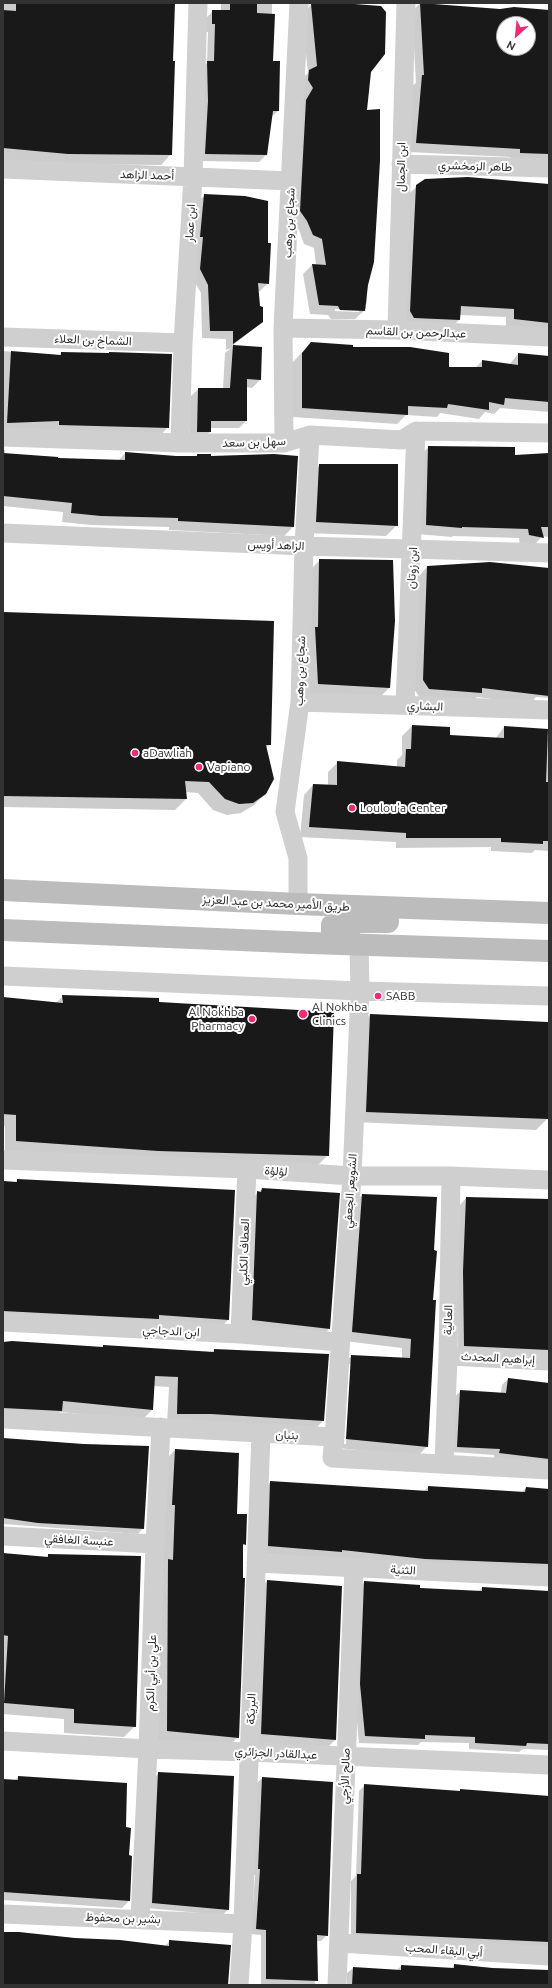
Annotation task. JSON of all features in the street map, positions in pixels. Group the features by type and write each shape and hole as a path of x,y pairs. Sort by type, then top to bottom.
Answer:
{"main road":[{"name":"طريق الأمير محمد بن عبد العزيز","path":"3,890 298,904 549,913"},
{"path":"359,945 348,939 334,936 332,933 332,925 339,922 405,921 443,909"},
{"path":"3,930 359,945 549,951"}],"street":[{"name":"ابن عمار","path":"180,443 183,343 193,177 198,3"},
{"name":"شجاع بن وهب","path":"284,443 283,328 292,181 299,3"},
{"name":"ابن الجمال","path":"397,330 406,3"},
{"name":"طاهر الزمخشري","path":"401,164 549,168"},
{"name":"أحمد الزاهد","path":"3,169 292,181"},
{"name":"عبدالرحمن بن القاسم","path":"283,328 397,330 549,337"},
{"name":"الشماخ بن العلاء","path":"3,337 183,343"},
{"name":"سهل بن سعد","path":"3,437 180,443 284,443 310,435 402,440 416,431 549,433"},
{"name":"ابن زوتان","path":"405,705 413,549 416,431"},
{"name":"شجاع بن وهب","path":"298,904 298,858 285,812 300,702 304,546 310,435"},
{"name":"الزاهد أويس","path":"3,534 304,546 549,553"},
{"name":"البشاري","path":"300,702 549,710"},
{"name":"الشويعر الجعفي","path":"334,1437 352,1176 360,991 359,945"},
{"path":"3,976 360,991 549,996"},
{"name":"لؤلؤة","path":"3,1160 247,1169 352,1176 451,1176 549,1180"},
{"name":"العطاف الكلبي","path":"240,1334 247,1169"},
{"name":"العالية","path":"444,1464 448,1356 451,1176"},
{"name":"ابن الدجاجي","path":"3,1322 240,1334 340,1342"},
{"name":"إبراهيم المحدث","path":"448,1356 549,1361"},
{"name":"بنبان","path":"3,1419 334,1437"},
{"name":"علي بن أبي الكرم","path":"140,1919 161,1427"},
{"name":"البريكة","path":"239,1985 250,1752 261,1434"},
{"path":"334,1437 332,1458 549,1470"},
{"name":"عنبسة الغافقي","path":"3,1536 155,1544"},
{"name":"الثنية","path":"256,1563 549,1577"},
{"name":"صالح الأزجي","path":"337,1985 340,1943 345,1757 354,1568"},
{"name":"عبدالقادر الجزائري","path":"3,1741 148,1749 250,1752 549,1766"},
{"name":"بشير بن محفوظ","path":"3,1914 243,1924"},
{"name":"أبي البقاء المحب","path":"340,1943 549,1956"}],"building":[{"path":"16,3 175,3 172,155 68,154 3,148 3,10 16,11"},
{"path":"230,3 257,3 257,13 275,14 273,61 280,61 279,111 273,111 267,155 205,154 208,101 207,61 214,61 215,24 212,24 212,10 230,10"},
{"path":"341,3 381,6 386,12 385,54 371,72 367,110 380,109 380,161 374,262 368,285 365,311 340,310 338,306 319,305 312,264 326,265 322,239 313,235 307,221 300,211 306,100 313,88 308,80 309,70 317,66 311,4"},
{"path":"420,3 500,9 514,7 549,10 549,154 520,153 520,149 416,143 422,75 424,75"},
{"path":"468,177 549,184 549,323 514,319 514,309 461,306 460,320 414,318 410,311 416,185 425,179"},
{"path":"204,194 245,196 268,201 268,243 271,243 269,284 258,283 260,306 263,307 263,322 233,344 233,331 210,331 208,285 200,269 203,237 200,237"},
{"path":"311,342 353,345 353,347 410,347 449,353 449,367 482,367 482,360 518,365 518,353 549,356 549,402 505,398 504,405 489,402 489,410 448,404 447,408 408,406 408,415 302,408 302,353"},
{"path":"233,345 262,347 261,380 247,379 247,421 211,421 211,432 197,432 198,388 230,388"},
{"path":"11,351 61,355 61,352 172,354 169,428 59,425 59,421 7,423"},
{"path":"428,446 515,447 515,455 549,453 549,527 541,527 544,538 529,535 528,529 462,528 426,525"},
{"path":"125,452 176,456 197,456 197,454 211,454 211,456 274,454 298,456 294,527 178,521 178,518 101,516 71,513 72,503 3,496 3,453 58,458 125,460"},
{"path":"319,464 398,464 398,526 316,522"},
{"path":"319,559 393,560 395,621 390,688 318,684 315,627 318,627"},
{"path":"490,562 549,568 549,696 482,688 482,693 429,689 423,680 427,566"},
{"path":"3,612 274,621 271,745 266,745 274,779 266,794 253,803 239,804 225,799 209,782 185,781 187,799 3,796"},
{"path":"412,725 450,727 450,735 504,738 504,726 548,729 546,782 549,782 549,841 543,841 543,844 501,842 501,838 406,838 406,833 309,827 313,784 337,785 337,761 405,767 406,749 411,749"},
{"path":"62,995 159,998 159,1002 334,1012 329,1156 158,1151 16,1141 16,1115 3,1114 3,997 63,1003"},
{"path":"370,1014 548,1022 548,1119 366,1112"},
{"path":"17,1179 235,1190 229,1320 159,1315 159,1319 3,1311 3,1181 17,1182"},
{"path":"262,1188 340,1193 330,1329 252,1320 257,1191 261,1192"},
{"path":"362,1194 437,1197 434,1250 437,1251 433,1300 436,1300 428,1447 346,1439 351,1355 410,1358 411,1339 352,1332"},
{"path":"466,1197 549,1199 549,1350 464,1346 463,1271"},
{"path":"12,1341 214,1352 214,1349 329,1354 324,1421 211,1414 177,1414 178,1377 155,1376 153,1410 63,1401 62,1411 3,1408 3,1342"},
{"path":"508,1378 549,1383 549,1459 499,1453 500,1449 457,1447 460,1390 506,1393"},
{"path":"3,1438 83,1444 149,1446 144,1529 38,1523 3,1518"},
{"path":"175,1449 239,1453 237,1514 247,1514 246,1545 243,1544 243,1578 245,1578 239,1738 167,1731 168,1559 173,1560 175,1505 172,1505"},
{"path":"270,1481 428,1491 428,1486 525,1492 526,1487 549,1489 549,1564 425,1559 342,1550 342,1552 268,1546"},
{"path":"3,1553 48,1557 48,1554 141,1556 136,1727 74,1723 74,1709 4,1703 8,1636 3,1635"},
{"path":"267,1580 342,1586 336,1740 261,1734"},
{"path":"364,1581 420,1585 420,1588 482,1591 482,1587 549,1591 549,1744 527,1743 526,1746 475,1743 475,1737 425,1735 425,1739 365,1736 360,1684"},
{"path":"158,1772 234,1776 229,1910 152,1903"},
{"path":"18,1776 127,1783 126,1827 131,1828 129,1855 132,1856 130,1901 3,1892 3,1779 18,1780"},
{"path":"262,1777 333,1782 328,1936 317,1935 318,1981 266,1979 266,1930 256,1929 260,1869 258,1869"},
{"path":"364,1784 460,1791 460,1789 549,1796 549,1942 356,1933 357,1874 361,1874"},
{"path":"3,1932 120,1940 169,1946 169,1940 231,1945 228,1985 3,1985"},
{"path":"454,1964 492,1968 549,1970 549,1985 352,1985 353,1967 401,1970 401,1965 454,1968"}],"place":[{"name":"aDawliah","path":"135,753"},
{"name":"Vapiano","path":"199,767"},
{"name":"Loulou'a Center","path":"352,808"},
{"name":"SABB","path":"378,996"},
{"name":"Al Nokhba Clinics","path":"303,1014"},
{"name":"Al Nokhba Pharmacy","path":"252,1019"}]}
